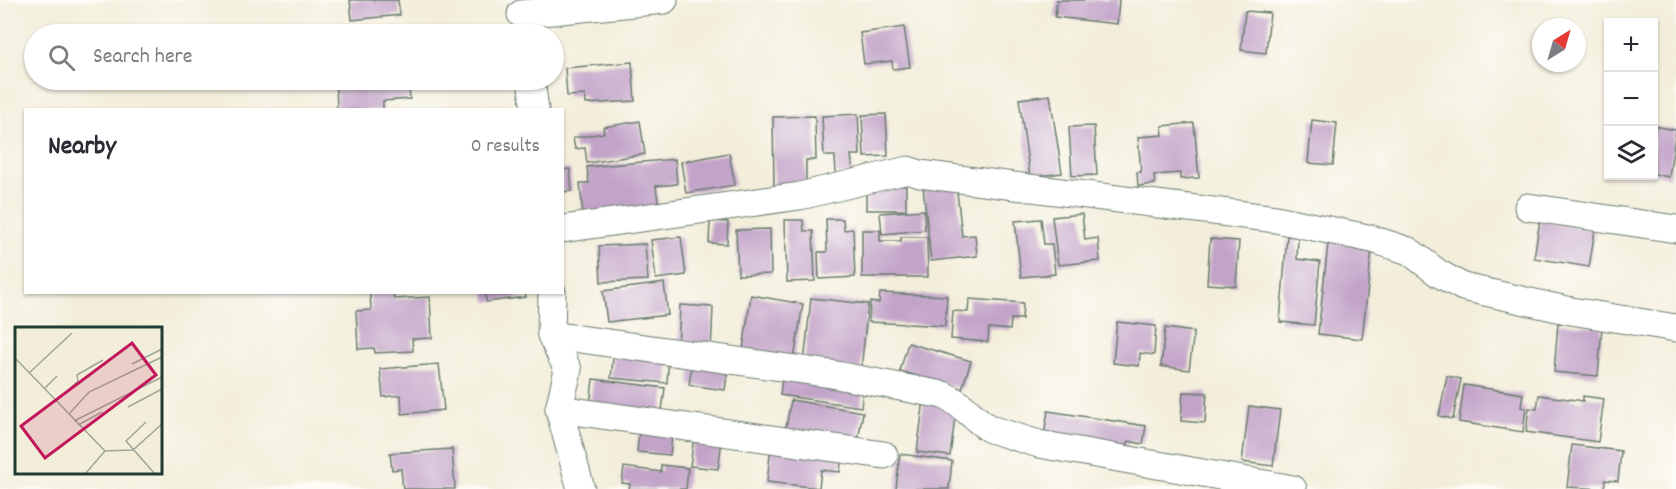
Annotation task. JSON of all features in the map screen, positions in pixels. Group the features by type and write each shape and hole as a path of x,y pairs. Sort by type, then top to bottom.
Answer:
{"street":[{"path":"522,16 664,0"},
{"path":"532,90 535,108"},
{"path":"564,229 800,196 908,170 920,174 1276,219 1372,238 1409,251 1438,273 1463,287 1571,311 1676,328"},
{"path":"1528,207 1676,229"},
{"path":"552,294 551,335 568,370 559,409 581,489"},
{"path":"551,335 831,374 943,394 959,402 990,429 1039,444 1293,489"},
{"path":"559,409 884,455"}],"building":[{"path":"350,0 398,0 400,15 352,20"},
{"path":"1057,0 1119,0 1117,24 1055,17"},
{"path":"1245,11 1270,13 1266,53 1241,50"},
{"path":"904,27 910,67 893,69 892,61 864,64 860,33"},
{"path":"632,62 635,101 586,104 585,95 567,96 565,68"},
{"path":"336,90 409,90 410,99 383,101 383,108 337,108"},
{"path":"1050,95 1062,173 1030,177 1019,99"},
{"path":"858,114 860,155 851,155 853,173 836,174 835,156 824,156 822,116"},
{"path":"886,114 888,156 864,157 862,115"},
{"path":"815,116 816,160 806,160 806,190 774,190 773,117"},
{"path":"1312,120 1337,123 1333,165 1308,163"},
{"path":"640,121 645,154 587,163 585,148 575,149 573,138 604,133 603,127"},
{"path":"1194,123 1199,178 1180,179 1180,173 1154,175 1155,184 1138,186 1137,172 1141,172 1138,137 1163,135 1162,126"},
{"path":"1094,126 1097,175 1072,176 1069,127"},
{"path":"1658,127 1676,130 1669,177 1658,175"},
{"path":"729,153 735,185 686,193 681,162"},
{"path":"675,159 677,184 656,186 659,210 583,216 580,183 589,183 587,167"},
{"path":"570,169 572,191 564,192 564,170"},
{"path":"956,183 962,236 975,235 977,256 931,261 923,186"},
{"path":"866,186 906,186 906,210 866,210"},
{"path":"924,210 925,230 882,234 880,213"},
{"path":"1082,214 1085,240 1098,238 1100,261 1058,265 1052,217"},
{"path":"826,219 843,219 844,230 853,229 855,277 819,279 818,252 827,252"},
{"path":"1041,219 1044,244 1052,244 1055,274 1021,277 1015,221"},
{"path":"785,220 803,220 804,231 813,231 815,281 787,282"},
{"path":"1540,220 1595,230 1589,267 1534,258"},
{"path":"710,221 728,222 727,244 709,243"},
{"path":"770,229 771,274 738,275 736,230"},
{"path":"862,230 880,230 880,241 901,241 901,237 927,237 928,277 862,277"},
{"path":"1329,235 1373,240 1362,339 1318,334"},
{"path":"1287,236 1298,237 1297,259 1320,262 1314,325 1280,322"},
{"path":"681,237 686,275 656,279 651,240"},
{"path":"1210,239 1239,241 1236,286 1207,284"},
{"path":"645,244 648,280 601,282 599,246"},
{"path":"664,283 668,315 607,322 603,291"},
{"path":"880,293 947,296 945,326 869,322 870,302 879,303"},
{"path":"370,294 393,294 394,299 430,297 432,338 412,339 413,351 375,353 374,348 358,349 356,311 371,310"},
{"path":"485,294 525,294 526,297 486,302"},
{"path":"751,295 803,304 794,359 743,350"},
{"path":"811,298 868,304 861,370 804,363"},
{"path":"969,299 1023,303 1022,319 1011,319 1010,330 989,328 988,342 951,339 953,311 968,312"},
{"path":"680,305 713,307 711,351 678,349"},
{"path":"1117,322 1156,326 1154,355 1140,353 1139,366 1113,363"},
{"path":"1558,323 1602,327 1598,376 1554,372"},
{"path":"1165,328 1194,332 1189,370 1161,366"},
{"path":"908,343 971,361 962,389 900,371"},
{"path":"614,349 669,354 667,383 611,378"},
{"path":"693,357 729,362 725,390 689,385"},
{"path":"439,364 444,410 402,414 401,395 383,397 380,369"},
{"path":"783,370 864,383 861,407 780,395"},
{"path":"1447,376 1461,379 1453,419 1439,416"},
{"path":"593,379 665,388 661,418 590,406"},
{"path":"1464,385 1523,394 1521,407 1526,408 1523,432 1459,422"},
{"path":"1183,392 1207,393 1205,423 1181,421"},
{"path":"1539,395 1583,401 1583,396 1604,399 1598,442 1526,432 1529,408 1537,409"},
{"path":"924,399 957,403 950,456 917,452"},
{"path":"791,400 863,412 857,446 785,433"},
{"path":"1249,406 1280,410 1273,466 1242,462"},
{"path":"1048,411 1146,426 1143,444 1128,441 1126,454 1043,442"},
{"path":"640,423 673,427 670,455 637,452"},
{"path":"694,437 722,441 718,469 690,466"},
{"path":"1572,445 1621,451 1618,481 1605,480 1604,489 1567,487"},
{"path":"771,446 842,454 840,472 821,470 819,488 767,482"},
{"path":"452,449 455,489 403,489 401,469 392,470 390,453"},
{"path":"900,454 952,461 949,489 896,489"},
{"path":"661,465 688,468 686,489 629,489 630,484 622,483 624,467 661,472"}]}
